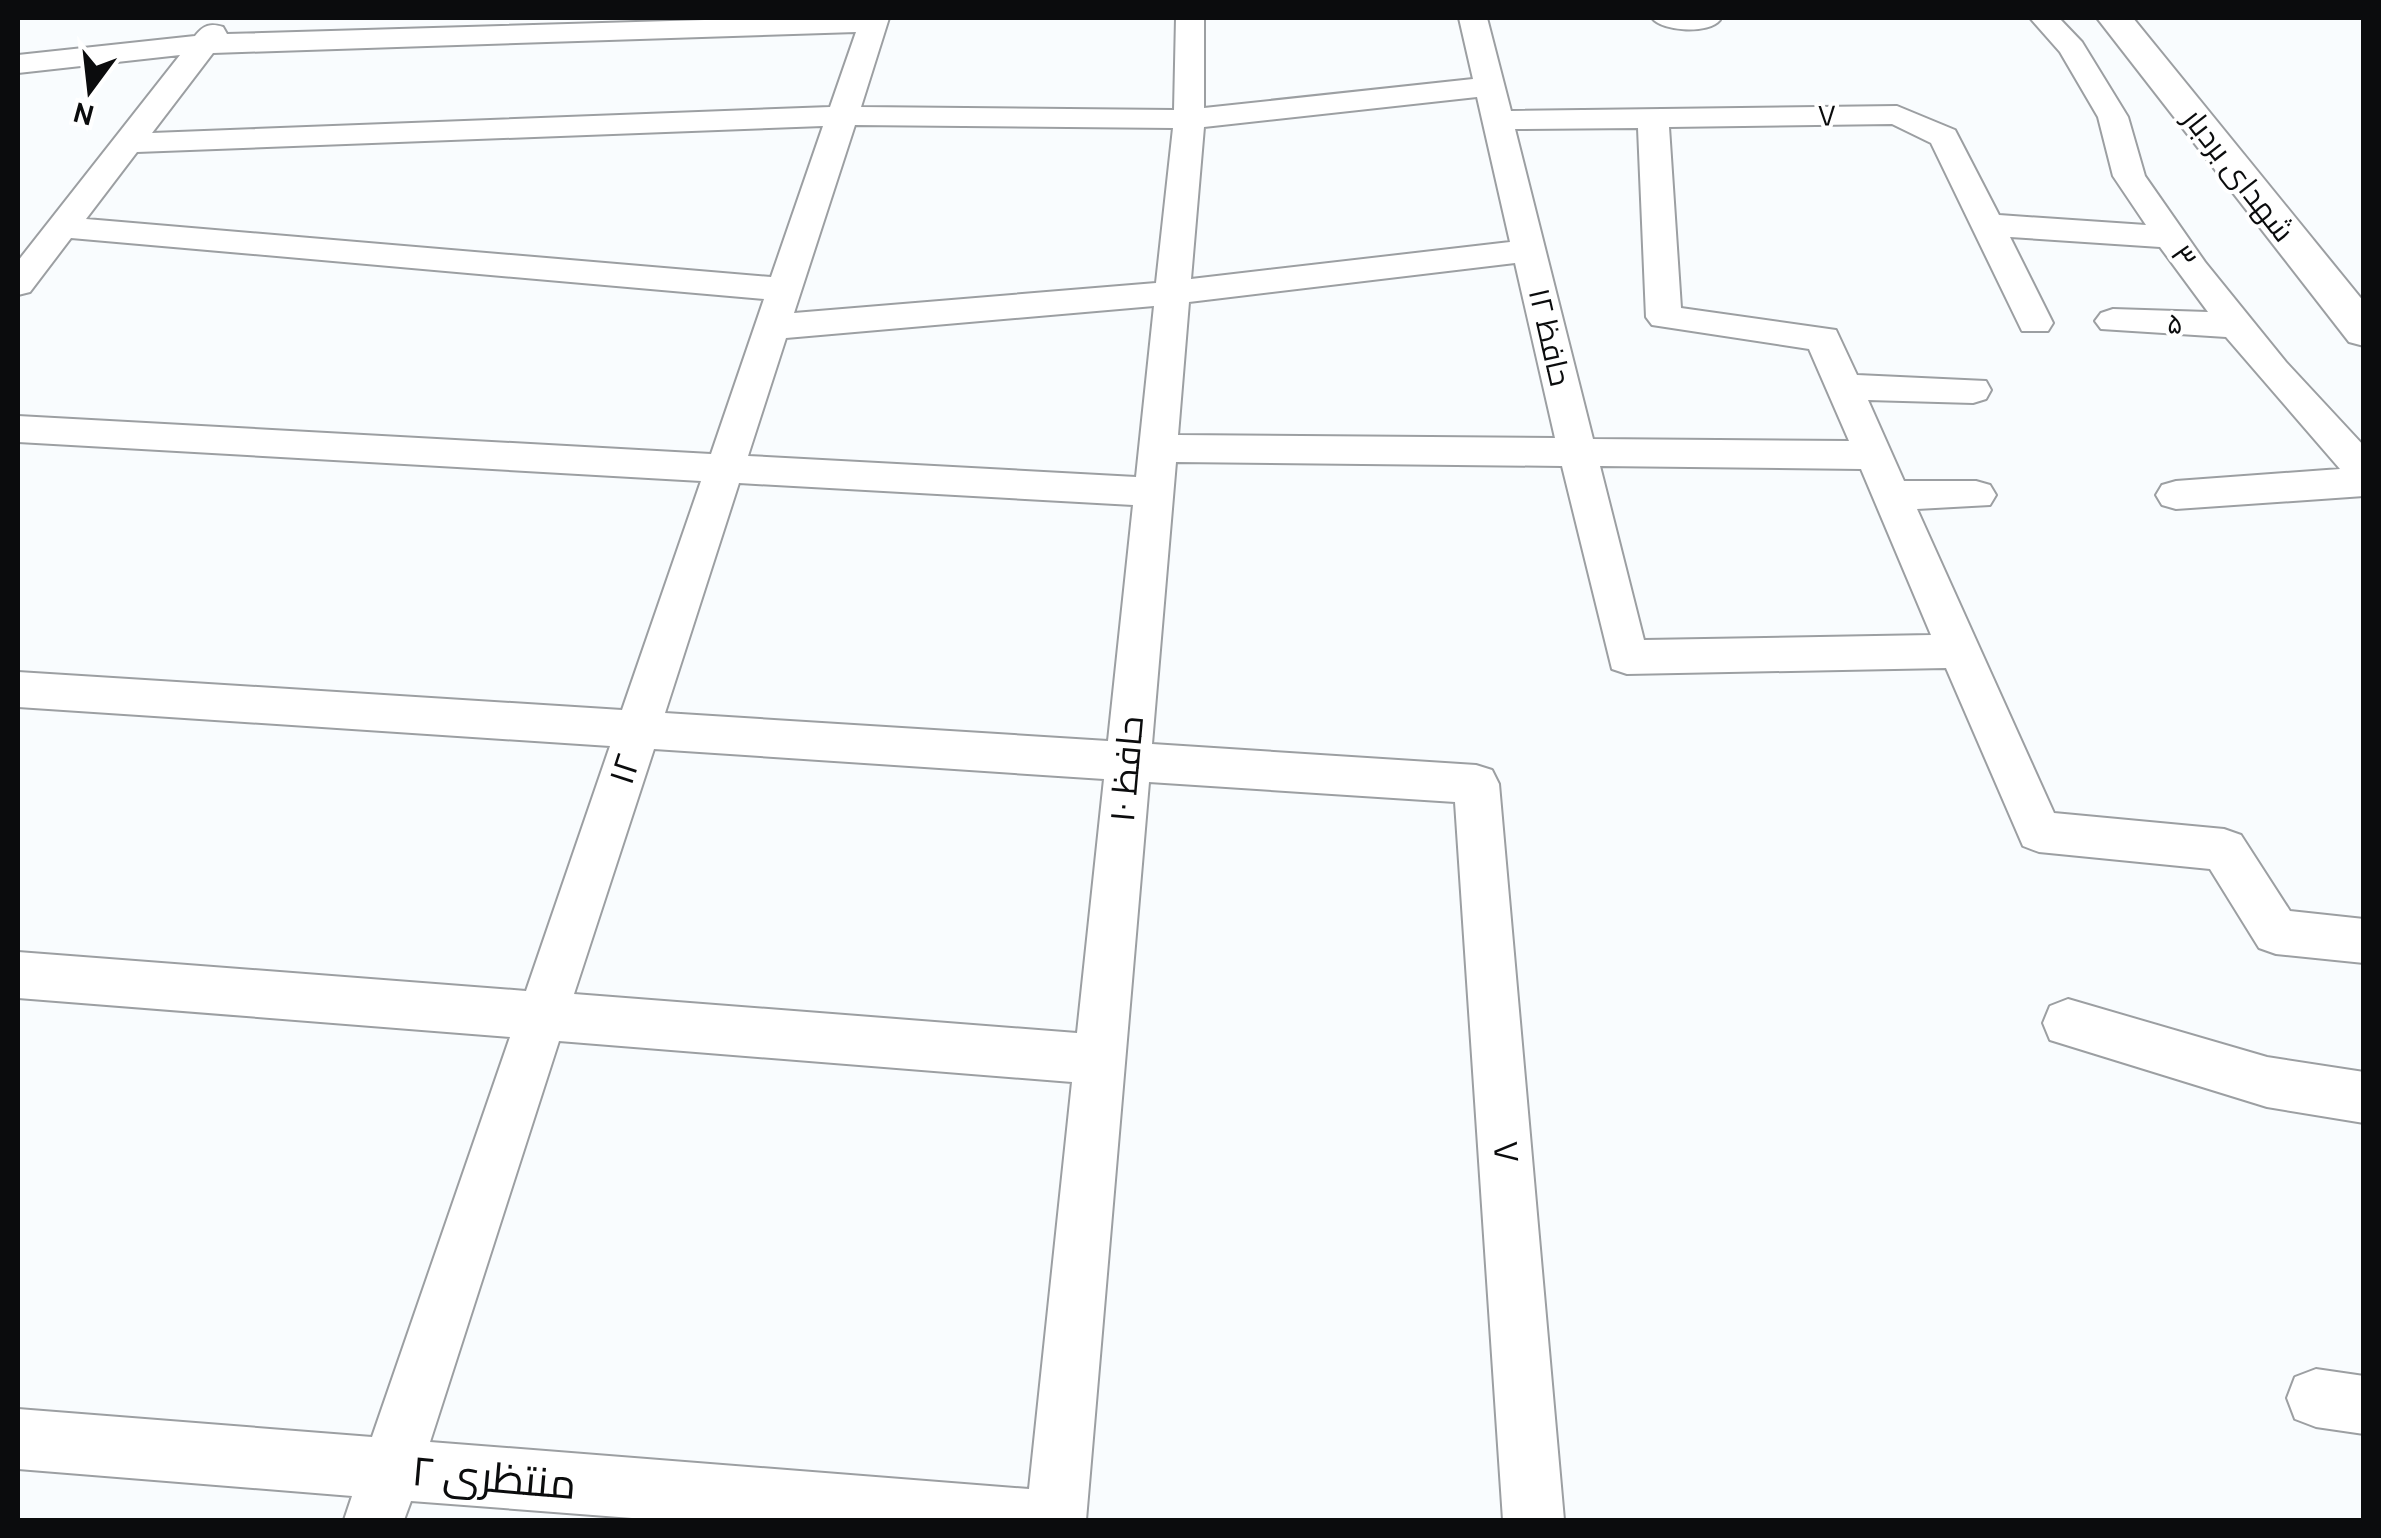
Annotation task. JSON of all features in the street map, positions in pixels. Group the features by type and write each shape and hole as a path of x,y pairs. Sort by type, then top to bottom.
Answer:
{"street":[{"path":"18,284 40,243 127,144 225,18"},
{"name":"حافظ ۱۰","path":"1056,1520 1189,119 1190,18"},
{"name":"حافظ ۱۲","path":"1473,18 1627,657 1960,651"},
{"path":"1666,18 1706,20"},
{"name":"۳","path":"2044,18 2072,48 2114,118 2129,176 2170,237 2236,325 2364,471"},
{"path":"18,64 204,44 874,20"},
{"name":"۱۲","path":"382,1495 874,20"},
{"path":"2072,48 2126,32"},
{"name":"شهدای بردبار","path":"2126,32 2364,332"},
{"name":"۷","path":"127,144 843,116 1189,119 1494,103 1653,118 1896,114 1944,136 2035,323"},
{"path":"1653,118 1664,317 1823,339 2038,832 2224,850 2276,932 2364,942"},
{"path":"1987,225 2170,237"},
{"path":"40,243 778,309 1170,293 1529,251"},
{"name":"۵","path":"2113,321 2236,325"},
{"path":"1844,386 1973,390"},
{"path":"18,429 726,465 1153,470 1578,454 1873,455"},
{"path":"2176,495 2364,482"},
{"path":"1891,495 1976,495"},
{"path":"18,690 1126,761"},
{"name":"۸","path":"1126,761 1476,784 1534,1520"},
{"path":"18,975 1098,1059"},
{"path":"2068,1023 2267,1082 2364,1098"},
{"name":"منتظری ۲","path":"18,1438 382,1495 1030,1520"}]}
